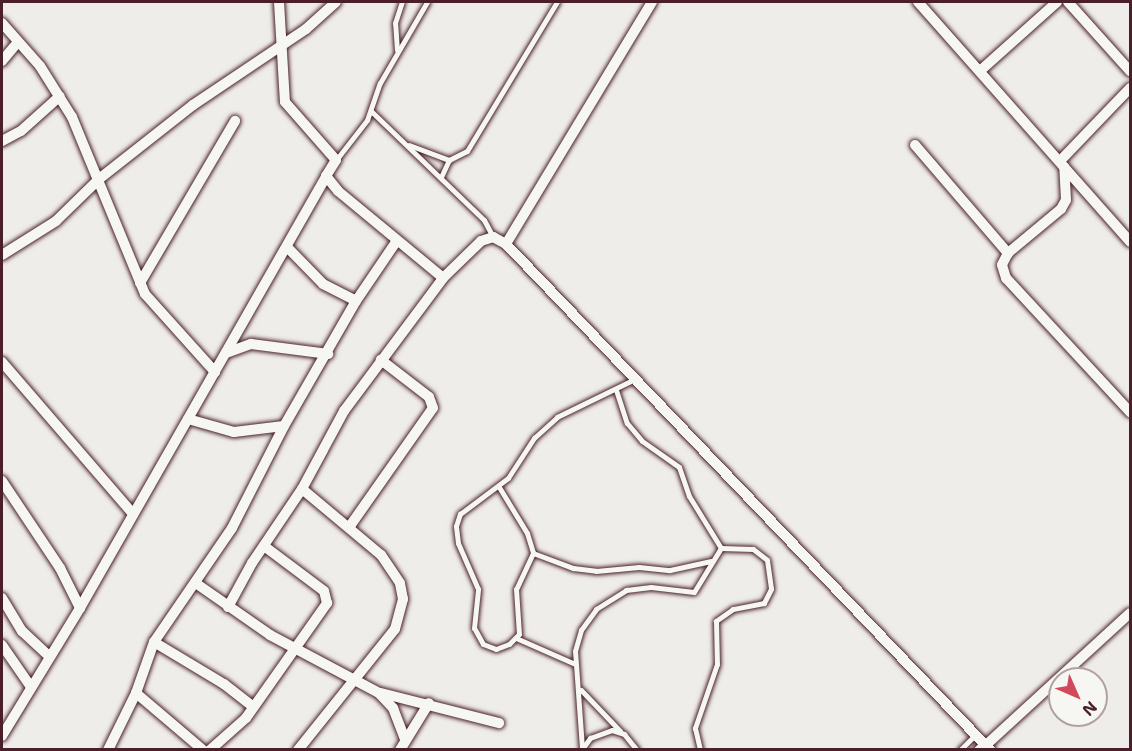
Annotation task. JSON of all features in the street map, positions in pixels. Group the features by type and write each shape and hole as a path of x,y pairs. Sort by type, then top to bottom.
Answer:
{"street":[{"path":"2,736 5,721 31,687 80,608 288,248 336,159 288,109 281,2"},
{"path":"2,255 56,221 99,179 193,105 324,15 336,2"},
{"path":"506,244 652,2"},
{"path":"918,2 981,70 1131,242"},
{"path":"981,70 1057,2"},
{"path":"1068,2 1131,71"},
{"path":"2,23 60,96 99,179 140,283 150,300 215,372"},
{"path":"2,61 18,42"},
{"path":"1131,88 1062,164 1066,200 1061,208 1008,253 1002,265 1006,278 1131,412"},
{"path":"2,141 21,131 60,96"},
{"path":"140,283 235,121"},
{"path":"915,145 1008,253"},
{"path":"326,176 351,204 443,278"},
{"path":"228,607 264,546 302,489 344,411 443,278 481,241 493,237 506,244 636,378 982,744 1131,614"},
{"path":"108,750 136,693 154,642 197,584 232,528 284,426 328,354 356,301 396,242"},
{"path":"288,248 323,284 356,301"},
{"path":"226,353 250,344 328,354"},
{"path":"350,526 433,408 429,397 381,360"},
{"path":"2,362 133,514"},
{"path":"188,419 234,432 284,426"},
{"path":"2,481 60,568 80,608"},
{"path":"298,750 395,629 403,599 393,570 350,526 302,489"},
{"path":"215,749 253,707 293,648 324,610 328,598 324,591 264,546"},
{"path":"197,584 228,607 293,648 379,693 429,703 500,723"},
{"path":"2,598 26,636 50,657"},
{"path":"154,642 224,684 253,707"},
{"path":"2,645 31,687"},
{"path":"136,693 203,750"},
{"path":"379,693 393,708 402,745"},
{"path":"402,745 429,703"}],"lane":[{"path":"397,50 395,22 402,2"},
{"path":"336,159 371,111 380,83 397,50 427,2"},
{"path":"441,177 449,160 467,151 557,2"},
{"path":"371,111 410,145 484,220 493,237"},
{"path":"410,145 449,160"},
{"path":"499,488 527,533 533,553 516,588 520,629 516,638 496,649 479,640 474,622 478,589 456,533 456,521 465,508 499,488 534,438 550,422 636,378"},
{"path":"616,390 627,423 642,441 679,468 688,496 721,548"},
{"path":"700,750 695,728 717,664 716,621 733,609 764,603 771,589 770,569 761,554 745,547 721,548"},
{"path":"582,749 580,689 575,664 581,630 605,601 640,588 694,592 702,585 711,561 721,548"},
{"path":"533,553 573,568 596,571 639,567 670,570 711,561"},
{"path":"516,638 575,664"},
{"path":"580,689 624,734 636,750"},
{"path":"582,749 600,732 624,734"},
{"path":"960,750 982,744"}]}
